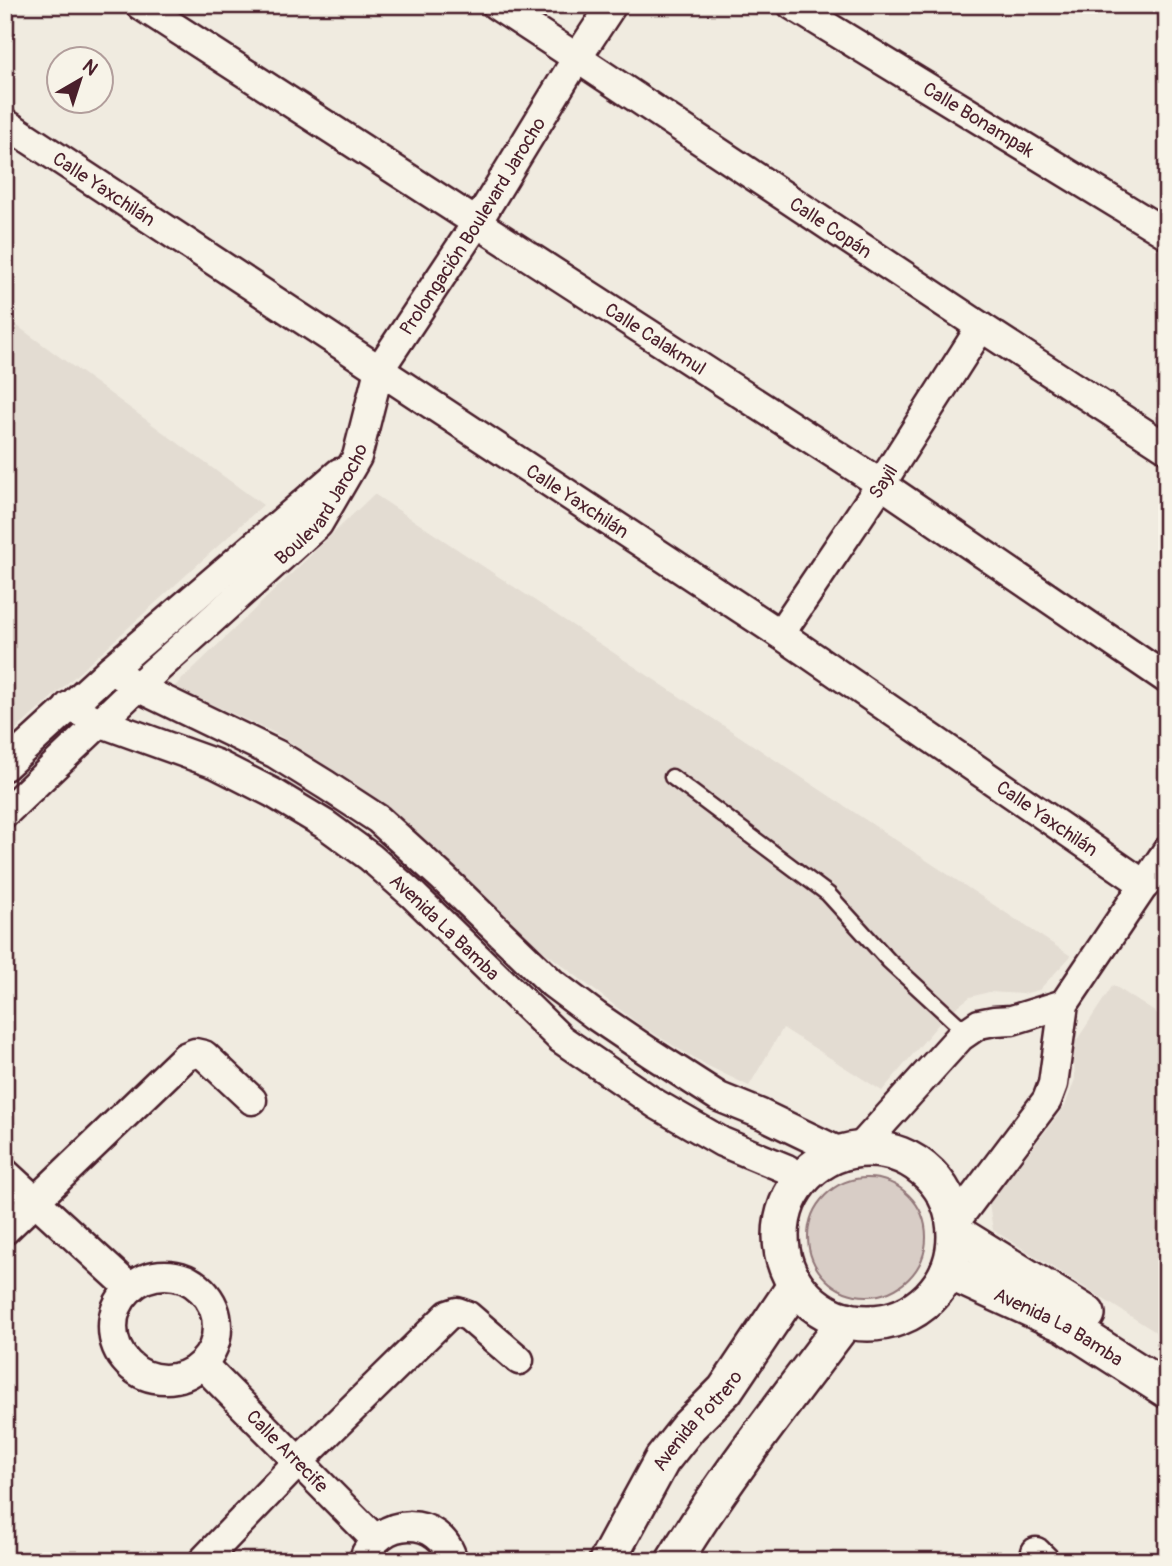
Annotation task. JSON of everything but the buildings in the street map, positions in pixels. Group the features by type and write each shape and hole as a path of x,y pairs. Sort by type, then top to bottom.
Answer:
{"street":[{"name":"Calle Calakmul","path":"140,5 881,484 1167,679"},
{"name":"Calle Copán","path":"496,5 1167,448"},
{"name":"Prolongación Boulevard Jarocho","path":"357,457 379,370 476,224 612,5"},
{"name":"Calle Bonampak","path":"792,5 1167,234"},
{"name":"Calle Yaxchilán","path":"5,123 780,634 1144,885"},
{"name":"Sayil","path":"780,634 881,484 981,327"},
{"name":"Boulevard Jarocho","path":"5,766 111,669 357,457"},
{"name":"Boulevard Jarocho","path":"5,813 99,722 318,524 357,457"},
{"name":"Avenida La Bamba","path":"111,669 137,687 276,754 378,820 443,878 552,983 649,1052 719,1097 850,1150"},
{"name":"Avenida La Bamba","path":"69,706 99,722 216,764 273,793 326,825 370,857 413,895 561,1039 678,1117 722,1142 787,1169 798,1183"},
{"path":"955,1228 1047,1100 1053,1084 1063,1004 1167,851"},
{"path":"850,1150 886,1150 911,1159 931,1175 947,1197 955,1228 954,1256 932,1296 914,1310 892,1320 869,1323 846,1320 816,1305 796,1286 784,1256 781,1230 786,1206 798,1183 817,1165 850,1150 960,1037 979,1024 1012,1020 1063,1004"},
{"path":"5,1230 185,1057 195,1052 204,1055 252,1100"},
{"path":"5,1173 130,1288"},
{"name":"Avenida La Bamba","path":"955,1228 1167,1364"},
{"name":"Avenida La Bamba","path":"948,1271 1064,1324 1167,1390"},
{"path":"162,1275 180,1277 197,1285 209,1298 216,1315 217,1332 212,1350 202,1364 189,1374 173,1379 156,1379 141,1373 128,1363 118,1349 113,1333 114,1317 120,1301 130,1288 145,1279 162,1275"},
{"name":"Avenida Potrero","path":"607,1561 662,1460 689,1426 725,1390 796,1286"},
{"path":"203,1561 298,1462 451,1312 468,1316 519,1360"},
{"path":"674,1561 698,1520 846,1320"},
{"name":"Calle Arrecife","path":"202,1364 298,1462 369,1550"},
{"path":"369,1550 387,1530 403,1526 419,1527 433,1532 445,1543 453,1561"}],"lane":[{"path":"672,777 828,894 889,961 967,1033"}],"shaded area":[{"path":"5,317 263,505 5,740"},
{"path":"374,494 1071,956 1039,990 1023,994 989,992 970,997 946,1015 882,1091 783,1028 749,1086 698,1061 640,1025 523,935 443,857 361,788 275,733 174,687"},
{"path":"1113,985 1167,1020 1167,1339 993,1230 989,1204 1065,1106 1075,1079 1073,1046"},
{"path":"867,1178 890,1182 909,1195 922,1214 926,1237 922,1260 909,1279 890,1292 867,1296 844,1292 825,1279 812,1260 808,1237 812,1214 825,1195 844,1182"}]}
